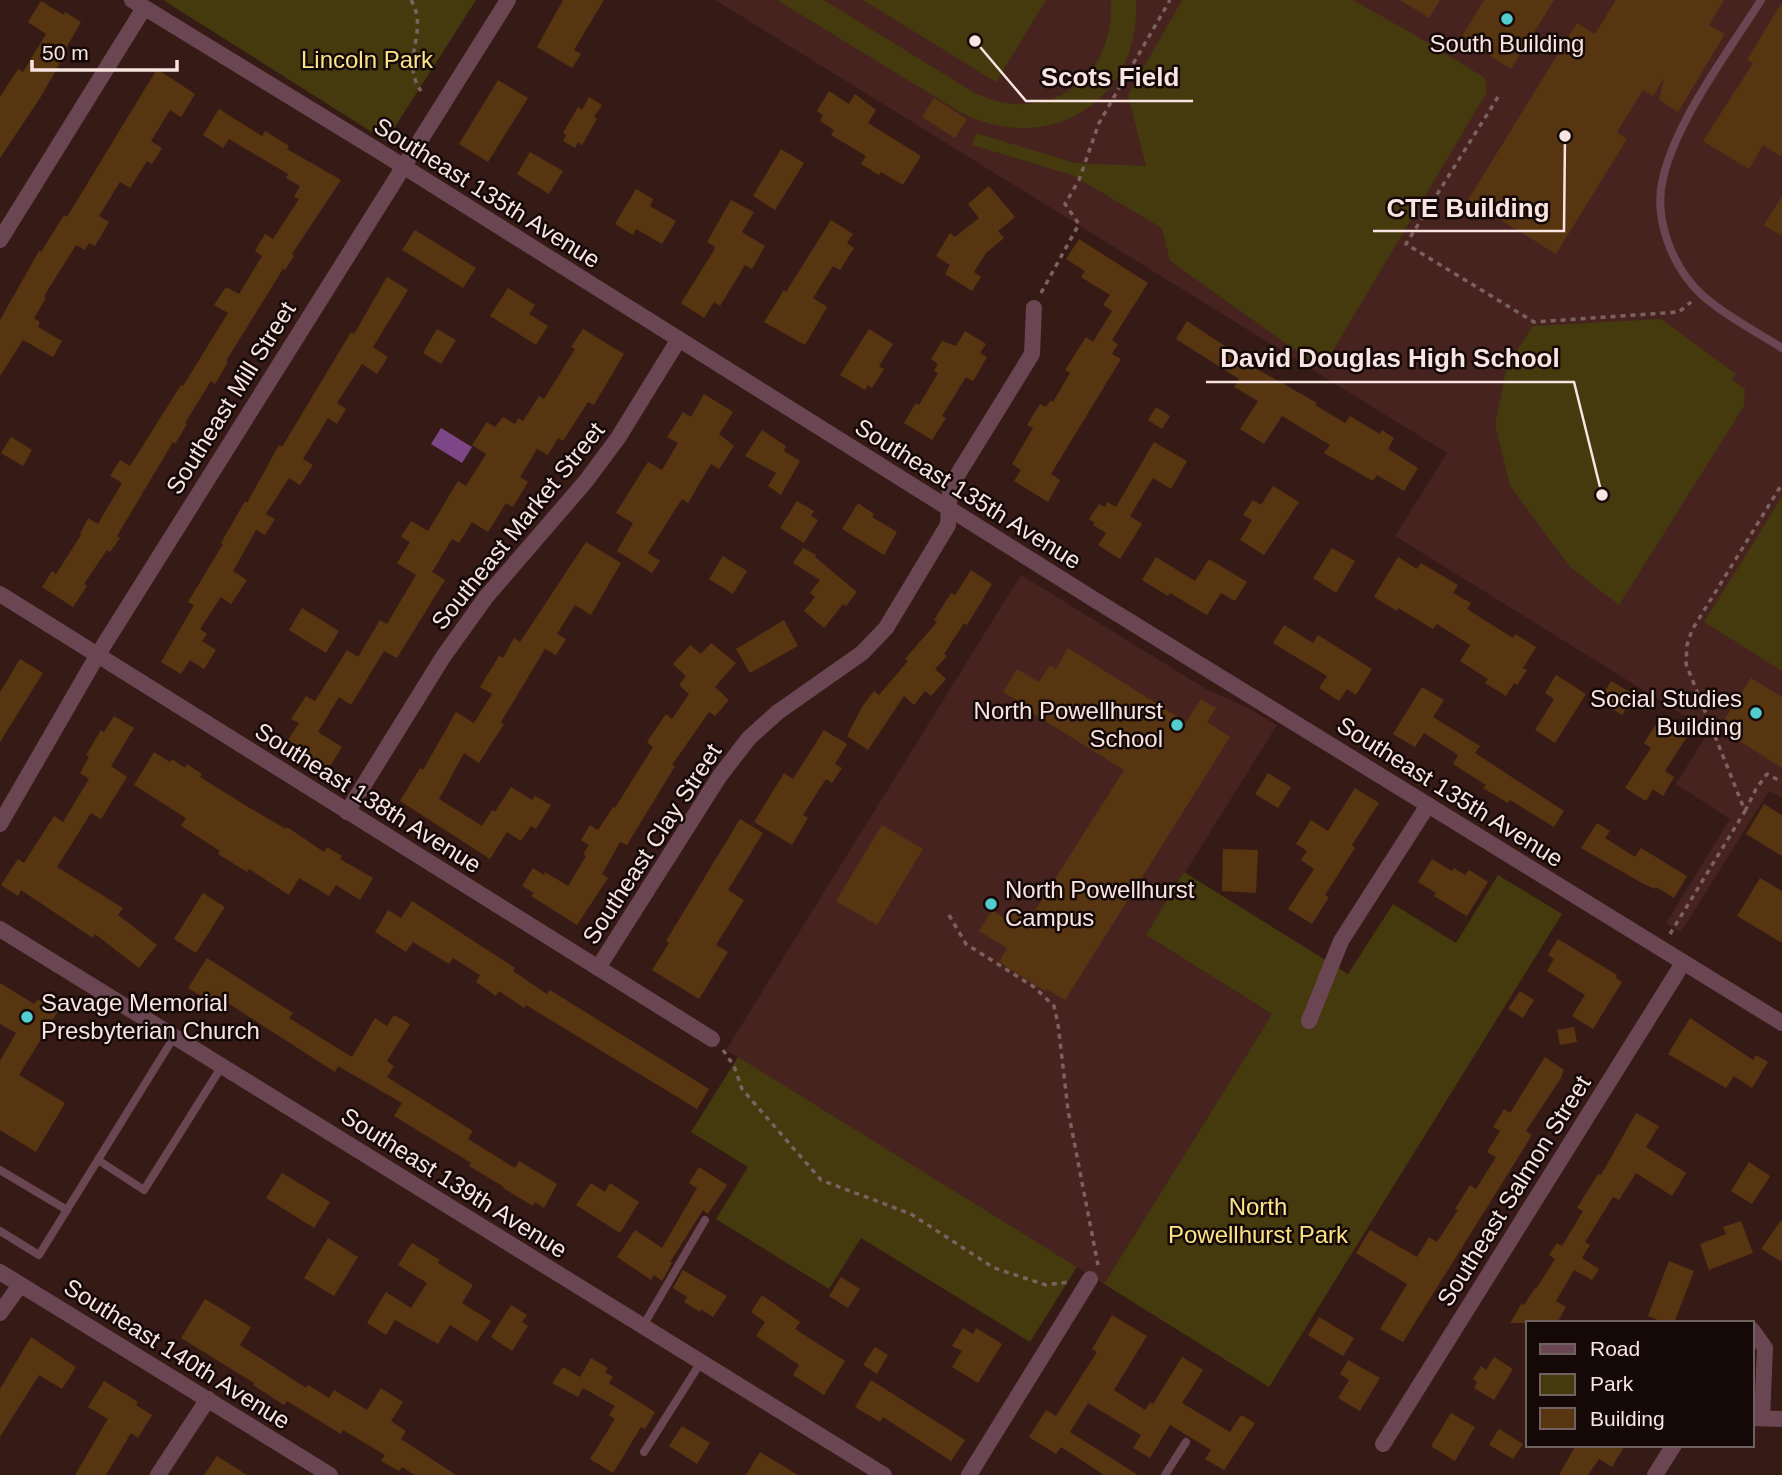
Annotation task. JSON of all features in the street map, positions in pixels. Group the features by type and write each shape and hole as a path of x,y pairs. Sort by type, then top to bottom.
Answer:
{"street":[{"name":"Southeast Mill Street","path":"0,824 97,656 508,0"},
{"name":"Southeast 135th Avenue","path":"138,4 1782,1023"},
{"path":"0,240 138,4"},
{"name":"Southeast Clay Street","path":"598,968 719,777 749,738 778,712 862,653 886,628 948,525 950,487 1032,354 1034,308"},
{"name":"Southeast Market Street","path":"347,812 443,657 486,597 586,481 618,438 679,339"},
{"name":"Southeast 138th Avenue","path":"0,594 712,1039"},
{"path":"1309,1021 1341,941 1428,805"},
{"name":"Southeast 139th Avenue","path":"0,929 884,1475"},
{"name":"Southeast Salmon Street","path":"1383,1444 1683,963"},
{"name":"Southeast 140th Avenue","path":"0,1272 330,1475"},
{"path":"969,1475 1090,1279"},
{"path":"0,1313 20,1284"},
{"path":"1754,1332 1765,1348 1757,1418 1782,1419"},
{"path":"158,1475 208,1399"},
{"path":"1655,1475 1673,1447"}],"lane":[{"path":"1761,0 1689,115 1673,147 1662,180 1662,215 1669,246 1682,271 1700,293 1721,310 1782,348"},
{"path":"0,1231 39,1255 174,1037"},
{"path":"97,1160 144,1189 222,1066"},
{"path":"0,1170 67,1210"},
{"path":"643,1326 705,1220"},
{"path":"645,1452 701,1362"},
{"path":"1165,1475 1186,1441"}],"path":[{"path":"411,0 419,19 412,66 421,91"},
{"path":"1034,308 1079,224 1065,204 1079,180 1093,136 1170,0"},
{"path":"1498,96 1406,244 1534,322 1679,312 1700,293"},
{"path":"1745,811 1686,664 1687,645 1692,630 1782,484"},
{"path":"1660,949 1756,789 1767,774 1782,782"},
{"path":"712,1039 728,1055 743,1089 821,1180 911,1214 994,1268 1046,1285 1090,1279 1097,1273 1098,1268 1068,1110 1054,1006 1034,987 966,944 949,915"}],"shaded area":[{"path":"715,0 1782,0 1782,798 1769,791 1681,932 1666,923 1730,819 1676,784 1709,731 1395,536 1447,453"},
{"path":"441,428 472,447 462,463 431,444"},
{"name":"North Powellhurst Campus","path":"1021,575 1206,689 1277,725 1146,935 1272,1014 1104,1284 726,1050"}],"green space":[{"name":"Lincoln Park","path":"163,0 476,0 386,141"},
{"path":"777,0 824,0 973,92 1000,102 1026,104 1050,100 1071,90 1088,74 1101,53 1109,28 1111,0 1136,0 1134,36 1123,67 1106,92 1083,111 1056,123 1026,128 993,125 960,112"},
{"path":"863,0 1046,0 996,82"},
{"path":"1182,0 1353,0 1485,78 1487,92 1322,369 1170,261 1162,228 1072,175 972,145 976,133 1075,163 1146,166 1128,95"},
{"path":"1661,319 1736,374 1732,379 1745,389 1744,406 1619,605 1570,567 1510,486 1495,424 1507,366 1533,326"},
{"path":"1782,497 1782,671 1704,622"},
{"name":"North Powellhurst Park","path":"1184,872 1348,974 1393,904 1456,943 1498,875 1562,914 1269,1387 1104,1284 1272,1014 1146,935"},
{"path":"738,1057 1077,1267 1030,1342 861,1238 829,1289 716,1219 748,1167 691,1132"}],"building":[{"path":"563,0 604,0 574,50 581,54 572,68 537,47"},
{"name":"South Building","path":"1400,0 1440,0 1429,18"},
{"name":"South Building","path":"1484,0 1554,0 1511,69 1461,38"},
{"path":"1616,0 1724,0 1709,25 1725,34 1678,112 1659,100 1664,78 1653,96 1643,90 1617,132 1627,139 1556,254 1468,200 1577,23 1595,34"},
{"path":"41,1 81,22 40,98 0,158 0,97 18,69 23,72 46,34 28,22"},
{"path":"1782,2 1782,157 1763,145 1749,169 1703,141 1753,63 1747,60"},
{"path":"157,69 195,94 181,117 170,110 151,141 162,148 152,164 147,161 130,188 120,182 99,216 109,222 95,246 89,243 85,250 76,245 44,296 46,298 34,318 40,322 38,327 62,341 53,357 23,340 0,376 0,320 39,251 41,252 64,215 67,217"},
{"path":"498,80 528,98 488,162 459,144"},
{"path":"829,91 849,104 855,94 876,110 868,123 921,156 903,185 861,164 866,156 831,135 834,130 820,121 823,115 817,111"},
{"path":"589,97 602,105 582,145 578,142 575,148 563,141 566,135 563,133 578,107 582,110"},
{"path":"934,98 967,119 955,138 922,117"},
{"path":"219,109 262,136 265,131 289,146 287,149 341,180 292,254 294,256 285,270 283,269 226,361 228,362 215,384 211,381 117,536 120,538 110,552 107,550 84,584 87,586 73,607 42,587 52,571 56,574 81,535 88,518 98,524 122,483 110,476 120,460 130,466 228,313 214,305 226,287 239,294 262,256 255,251 265,234 273,239 299,199 294,197 300,186 286,178 288,174 229,139 223,148 203,135"},
{"path":"781,149 804,163 775,210 753,196"},
{"path":"530,152 563,171 549,194 517,174"},
{"path":"989,186 1015,217 998,231 1004,238 986,253 974,272 981,277 972,291 945,274 950,265 936,256 950,233 955,237 979,218 968,204"},
{"path":"636,189 653,199 650,206 676,221 662,244 636,229 633,235 615,224"},
{"path":"1782,196 1782,236 1764,225"},
{"path":"731,200 754,212 742,232 765,246 752,269 745,265 720,306 714,302 704,318 681,303 714,250 715,247 707,242"},
{"path":"831,220 853,234 847,243 854,248 840,270 833,266 813,298 827,307 805,345 764,322"},
{"path":"415,230 476,268 463,288 402,250"},
{"path":"1079,239 1148,283 1112,340 1118,344 1112,354 1121,359 1051,474 1060,480 1048,502 1014,481 1021,470 1012,464 1033,428 1027,425 1040,404 1046,407 1051,400 1053,402 1070,373 1065,370 1086,337 1093,342 1112,311 1103,305 1110,295 1081,277 1085,271 1066,259"},
{"path":"387,277 408,290 373,347 388,357 377,374 362,364 337,403 346,409 337,424 328,418 303,459 313,465 300,485 289,478 266,514 275,519 265,535 256,530 233,571 247,580 231,604 221,597 200,629 207,634 202,641 216,650 204,669 190,660 181,674 161,662 194,605 188,602 279,445 282,447"},
{"path":"508,288 535,305 529,314 548,326 536,345 490,316"},
{"path":"1187,321 1237,354 1236,357 1317,403 1315,405 1345,423 1350,416 1380,434 1382,430 1394,438 1388,449 1418,468 1404,491 1377,475 1373,481 1324,453 1330,445 1282,416 1264,444 1240,429 1258,401 1234,387 1239,379 1176,339"},
{"path":"437,329 456,340 441,364 423,353"},
{"path":"583,329 624,354 594,405 588,402 563,441 558,438 548,455 537,449 520,477 528,482 513,507 506,503 488,532 472,522 459,543 452,539 432,572 445,580 397,658 384,651 351,705 339,697 318,732 342,747 324,776 302,762 309,753 288,740 299,723 291,719 306,696 315,701 347,650 358,657 380,620 387,624 416,575 397,563 410,542 401,537 411,521 428,531 458,481 466,486 486,454 472,445 487,422 495,427 503,417 515,424 518,418 523,421 539,396 544,399 575,349 571,347"},
{"path":"869,329 893,344 879,366 884,369 872,388 868,385 865,390 840,375"},
{"path":"965,331 986,344 980,353 987,357 973,381 966,377 942,416 946,418 932,440 904,423 916,403 919,405 938,373 934,371 938,364 931,359 942,341 956,346"},
{"path":"704,394 733,412 719,434 734,446 719,469 711,464 688,503 682,499 678,505 648,553 660,561 652,573 617,551 633,523 616,513 648,462 662,470 678,443 667,437 683,412 691,417"},
{"path":"1156,407 1170,416 1162,429 1148,420"},
{"path":"762,430 786,446 784,451 800,461 781,495 768,486 776,473 745,456"},
{"path":"11,437 32,450 23,466 1,453"},
{"path":"1154,442 1187,461 1171,489 1153,478 1130,516 1142,524 1120,559 1098,545 1106,533 1089,519 1099,504 1105,507 1107,502 1116,507"},
{"path":"1273,486 1299,502 1264,555 1240,540 1252,520 1243,515 1253,500 1261,505"},
{"path":"797,501 814,511 811,516 818,520 804,543 780,528"},
{"path":"858,503 874,514 872,517 897,532 884,555 842,529"},
{"path":"586,542 621,563 591,615 575,605 557,634 566,639 556,655 545,649 479,763 464,753 439,799 482,826 511,787 532,800 535,796 551,805 536,829 531,826 521,841 507,832 490,859 400,801 420,768 423,770 456,712 474,723 492,694 480,687 499,656 503,658 514,638 520,642"},
{"path":"803,548 816,555 815,557 857,592 846,606 843,604 824,628 804,611 815,597 810,593 820,580 793,563"},
{"path":"1332,548 1355,561 1336,593 1313,578"},
{"path":"723,556 747,571 733,594 709,579"},
{"path":"1156,557 1195,581 1209,559 1247,582 1235,601 1221,593 1207,615 1142,580"},
{"path":"1398,557 1417,569 1421,563 1458,585 1453,593 1471,603 1467,609 1513,638 1515,634 1536,647 1523,668 1527,670 1506,696 1485,683 1488,679 1460,661 1470,645 1437,624 1433,629 1374,597"},
{"path":"971,570 992,584 967,625 964,623 944,654 947,656 935,669 946,679 931,696 925,691 914,705 904,696 868,750 847,736 862,707 874,691 879,695 908,661 905,659 937,622 934,620 951,593 955,595"},
{"path":"302,608 339,631 326,653 289,630"},
{"path":"784,620 798,646 750,673 736,649"},
{"path":"1284,625 1313,643 1318,635 1372,669 1356,695 1347,689 1339,701 1319,688 1327,676 1273,643"},
{"path":"711,643 736,663 715,687 729,700 715,716 709,712 672,765 675,766 627,845 620,842 602,874 608,878 577,925 531,896 534,893 522,886 533,868 568,886 586,856 583,854 589,845 581,840 590,825 598,830 613,807 615,808 653,747 647,742 666,714 672,719 689,694 679,685 686,676 673,664 690,645 701,654"},
{"path":"1068,648 1186,722 1201,699 1216,708 1207,722 1230,737 1065,1000 1046,989 1045,991 999,962 1007,948 979,931 992,910 1004,918 1012,905 1031,917 1124,770 1003,692 1017,669 1039,682 1050,665 1056,669"},
{"path":"20,659 43,673 0,742 0,692"},
{"path":"1556,675 1586,694 1555,743 1535,730 1554,699 1545,693"},
{"name":"Social Studies Building","path":"1751,678 1782,697 1782,768 1719,728"},
{"path":"1611,681 1635,695 1622,715 1599,701"},
{"path":"1422,687 1444,700 1433,717 1480,746 1475,753 1564,811 1554,827 1510,800 1508,803 1483,788 1486,785 1453,764 1458,755 1424,733 1415,747 1393,734"},
{"path":"1662,715 1690,732 1665,771 1674,777 1663,796 1653,789 1646,801 1625,788 1651,748 1644,743"},
{"path":"114,716 134,728 111,766 127,777 101,819 91,813 57,867 123,908 118,915 157,945 139,968 95,934 93,938 21,890 18,896 1,885 18,859 24,863 54,816 63,822 89,779 80,773 89,757 86,755 101,730 104,732"},
{"path":"824,730 847,744 835,764 842,768 832,783 826,779 803,815 808,818 792,845 754,822 784,773 793,779"},
{"path":"154,752 185,768 187,764 202,774 200,777 248,807 286,829 287,827 324,852 327,847 342,856 340,859 373,878 360,900 336,885 329,896 299,878 289,895 249,869 247,872 218,854 220,851 181,826 186,818 134,785"},
{"path":"1268,773 1291,787 1278,808 1255,794"},
{"path":"1355,788 1379,803 1352,845 1355,848 1325,895 1329,897 1312,924 1288,909 1314,869 1301,860 1307,851 1296,844 1311,820 1328,831"},
{"path":"1764,804 1782,815 1782,856 1746,834"},
{"path":"740,819 763,833 728,890 744,900 716,945 728,952 699,999 652,970 669,943 666,941"},
{"path":"1597,823 1610,831 1605,838 1635,857 1641,848 1687,876 1674,898 1581,848"},
{"path":"882,825 923,849 877,925 836,901"},
{"path":"1223,849 1258,850 1256,893 1222,891"},
{"path":"1432,859 1465,875 1469,870 1488,882 1467,916 1434,896 1436,893 1418,882"},
{"path":"1760,878 1782,891 1782,943 1737,916"},
{"path":"203,893 225,907 196,953 174,939"},
{"path":"412,901 515,968 513,971 547,994 550,990 709,1089 697,1109 526,1005 524,1008 499,991 496,996 476,982 480,975 453,958 449,964 413,942 406,952 375,932 388,910 401,918"},
{"path":"1558,939 1617,975 1616,978 1622,982 1593,1029 1572,1016 1585,995 1547,971 1554,959 1548,955"},
{"path":"207,958 293,1013 289,1018 352,1057 375,1018 387,1026 394,1015 410,1024 387,1061 394,1066 387,1077 473,1131 468,1139 515,1168 519,1161 557,1184 544,1208 535,1202 533,1206 503,1188 469,1166 471,1163 394,1116 402,1103 338,1066 335,1072 220,998 215,1005 188,988"},
{"path":"0,983 34,1004 38,999 58,1011 19,1075 65,1103 36,1152 0,1130 0,1061 16,1033 0,1024"},
{"path":"1520,991 1534,1000 1523,1018 1508,1009"},
{"path":"1690,1018 1753,1060 1756,1055 1768,1062 1752,1088 1734,1076 1726,1088 1668,1054"},
{"path":"1574,1027 1577,1042 1560,1045 1557,1030"},
{"path":"1545,1057 1564,1070 1561,1078 1526,1131 1532,1135 1403,1342 1380,1329 1407,1284 1356,1253 1370,1230 1417,1257 1429,1237 1437,1242 1458,1210 1455,1209 1470,1185 1476,1189 1496,1157 1487,1152 1500,1131 1493,1127 1504,1109 1510,1113"},
{"path":"1636,1113 1659,1126 1646,1147 1686,1173 1672,1196 1636,1173 1619,1200 1613,1197 1585,1242 1590,1245 1582,1258 1599,1269 1592,1280 1574,1270 1556,1301 1566,1307 1558,1321 1510,1323 1555,1259 1549,1255 1557,1243 1562,1246 1583,1211 1577,1208 1598,1174 1601,1175"},
{"path":"1749,1162 1770,1176 1752,1204 1731,1191"},
{"path":"699,1167 727,1185 708,1214 703,1210 670,1262 672,1263 662,1281 654,1275 651,1280 617,1257 635,1230 662,1248 697,1188 689,1183"},
{"path":"282,1173 330,1202 314,1228 266,1198"},
{"path":"591,1183 605,1192 610,1183 639,1202 620,1233 576,1205"},
{"path":"1782,1219 1782,1262 1761,1249"},
{"path":"1741,1221 1753,1253 1709,1270 1700,1244 1726,1234 1723,1227"},
{"path":"328,1238 358,1257 334,1296 304,1278"},
{"path":"412,1243 473,1285 462,1303 491,1321 477,1342 450,1325 438,1344 395,1320 386,1335 367,1323 386,1292 411,1308 427,1283 398,1265"},
{"path":"1669,1261 1694,1271 1675,1321 1660,1321 1648,1316"},
{"path":"683,1270 727,1296 713,1317 684,1302 687,1297 673,1288"},
{"path":"841,1277 860,1289 848,1308 829,1296"},
{"path":"762,1295 800,1322 795,1329 845,1361 824,1395 793,1375 799,1365 756,1336 765,1322 751,1312"},
{"path":"205,1299 251,1327 240,1345 306,1388 308,1385 329,1398 334,1390 367,1410 381,1388 403,1402 391,1421 406,1431 401,1439 456,1475 415,1475 402,1467 399,1471 381,1461 385,1455 343,1430 341,1434 287,1401 284,1405 181,1338"},
{"path":"511,1305 527,1315 522,1322 528,1326 512,1351 491,1337"},
{"path":"1112,1315 1147,1336 1114,1390 1145,1410 1150,1402 1153,1404 1182,1357 1203,1370 1182,1403 1230,1432 1241,1415 1255,1423 1224,1470 1205,1459 1211,1450 1170,1425 1150,1458 1133,1448 1141,1435 1088,1403 1070,1432 1138,1475 1104,1475 1061,1447 1056,1454 1029,1437 1046,1410 1056,1416 1097,1352 1092,1349"},
{"path":"1319,1317 1354,1338 1343,1356 1308,1335"},
{"path":"963,1328 973,1334 976,1328 1002,1344 978,1383 952,1367 962,1351 952,1346"},
{"path":"31,1337 76,1367 62,1389 39,1375 0,1437 0,1389"},
{"path":"875,1347 888,1355 877,1374 863,1365"},
{"path":"1494,1357 1513,1369 1494,1400 1474,1388 1477,1382 1473,1379 1481,1366 1486,1370"},
{"path":"591,1358 608,1368 605,1372 613,1377 609,1383 655,1412 645,1429 641,1427 613,1473 590,1459 615,1419 609,1415 615,1406 583,1388 578,1397 552,1383 563,1367 580,1377"},
{"path":"1348,1360 1380,1378 1360,1411 1338,1398 1349,1380 1340,1374"},
{"path":"871,1380 965,1440 951,1461 883,1417 880,1422 855,1407"},
{"path":"104,1381 138,1402 136,1405 152,1415 138,1438 131,1433 106,1475 75,1475 108,1419 88,1407"},
{"path":"1451,1413 1475,1427 1455,1461 1431,1446"},
{"path":"682,1426 710,1443 697,1464 669,1446"},
{"path":"1499,1429 1523,1444 1513,1459 1489,1445"},
{"path":"1575,1447 1624,1447 1612,1467 1599,1459 1588,1475 1559,1475"},
{"path":"760,1452 798,1475 746,1475"},
{"path":"217,1456 247,1475 204,1475"}],"place":[{"name":"South Building","path":"1507,19"},
{"name":"Scots Field","path":"975,41"},
{"name":"CTE Building","path":"1565,136"},
{"name":"David Douglas High School","path":"1602,495"},
{"name":"Social Studies Building","path":"1756,713"},
{"name":"North Powellhurst School","path":"1177,725"},
{"name":"North Powellhurst Campus","path":"991,904"},
{"name":"Savage Memorial Presbyterian Church","path":"27,1017"}]}
